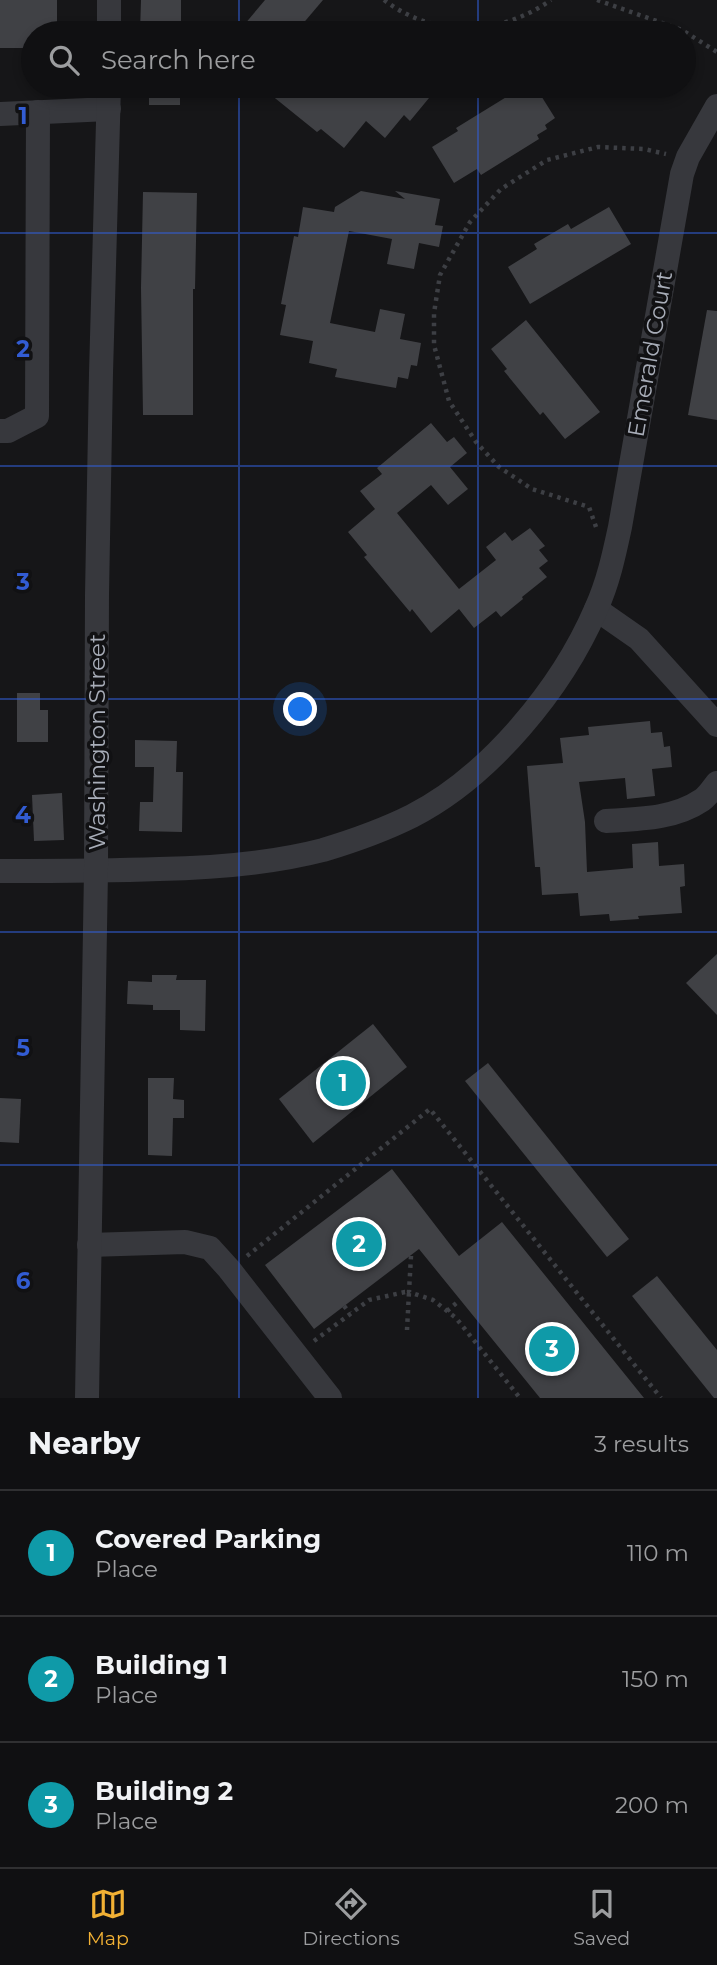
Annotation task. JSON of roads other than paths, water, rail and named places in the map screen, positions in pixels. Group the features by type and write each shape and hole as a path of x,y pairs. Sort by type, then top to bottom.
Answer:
{"street":[{"path":"108,0 108,21"},
{"path":"0,114 38,113 104,98"},
{"name":"Washington Street","path":"87,1398 96,871 100,401 108,98"},
{"name":"Emerald Court","path":"0,871 219,867 269,861 322,850 368,835 414,815 452,790 516,733 561,674 596,609 606,583 620,527 682,174 688,157 717,106"},
{"path":"0,431 8,431 37,416 38,113"},
{"path":"596,609 639,639 717,725"},
{"path":"606,821 645,819 676,813 704,799 717,783"},
{"path":"89,1245 185,1242 210,1248 330,1398"}],"place":[{"name":"Covered Parking","path":"343,1083"},
{"name":"Building 1","path":"359,1244"},
{"name":"Building 2","path":"552,1349"}]}
